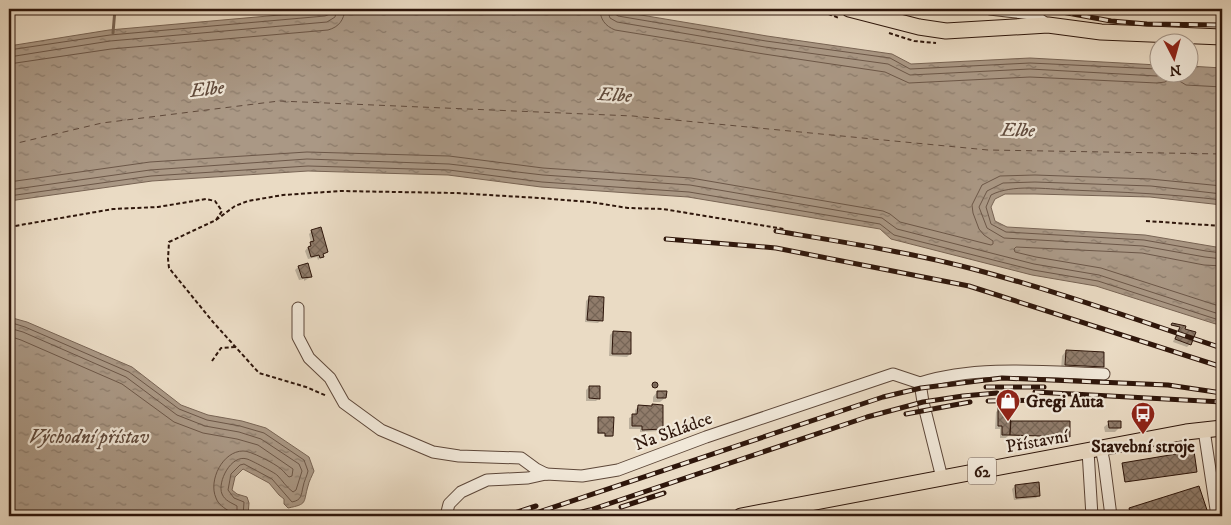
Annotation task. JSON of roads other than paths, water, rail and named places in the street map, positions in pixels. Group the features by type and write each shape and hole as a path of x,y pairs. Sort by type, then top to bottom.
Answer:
{"main road":[{"path":"849,9 919,27 946,31 1048,25 1110,32 1222,37"},
{"name":"Přístavní","path":"751,515 942,478 1222,428"}],"street":[{"path":"990,9 1032,14 1048,25"},
{"path":"298,308 298,337 309,358 330,378 344,402 380,430 432,452 459,456 520,458 546,474"},
{"path":"942,478 920,383 940,377 982,373 1024,371 1104,374"},
{"name":"Na Skládce","path":"446,516 449,504 461,492 486,480 528,478 546,474 582,476 618,470 706,437 893,374 920,383"},
{"path":"1204,430 1217,516"},
{"path":"1092,516 1094,450"},
{"path":"1094,450 1104,462 1111,516"}],"water":[{"name":"Elbe","path":"348,9 605,9 767,36 892,54 911,64 1030,58 1148,64 1148,82 1198,82 1198,67 1222,68 1222,205 1150,197 1005,194 995,199 991,207 995,221 1007,227 1145,235 1222,248 1222,326 1096,286 1032,275 891,239 880,229 688,197 541,187 448,175 308,171 152,181 9,201 9,46 109,30"},
{"name":"Východní přístav","path":"9,317 27,322 132,367 181,405 208,415 242,421 266,428 309,457 314,471 304,502 288,508 284,504 284,499 269,483 243,469 235,477 232,490 237,494 247,497 249,503 248,516 9,516"}],"waterway":[{"path":"113,33 115,9"}],"railway":[{"path":"1046,9 1111,21 1147,24 1222,25"},
{"path":"776,231 900,252 973,269 1067,297 1222,348"},
{"path":"666,239 776,248 969,286 1222,367"},
{"path":"527,516 883,397 921,388 1002,378 1168,385 1222,393"},
{"path":"986,387 1044,387"},
{"path":"1035,392 1222,402"},
{"path":"566,516 590,510 867,417 923,402 997,393"},
{"path":"988,401 1047,400"},
{"path":"906,414 970,402"},
{"path":"621,507 664,493"},
{"path":"505,516 536,506"}],"place":[{"name":"Gregi Auta","path":"1008,422"},
{"name":"Stavební stroje","path":"1143,435"}]}
